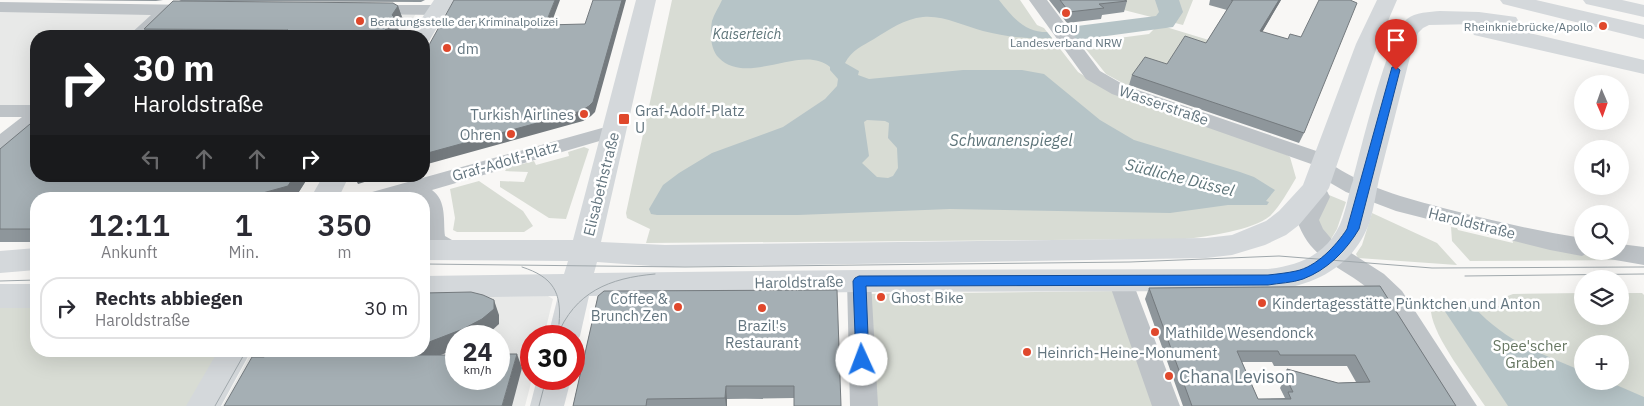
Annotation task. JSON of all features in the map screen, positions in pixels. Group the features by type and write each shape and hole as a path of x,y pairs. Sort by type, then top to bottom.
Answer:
{"main road":[{"name":"Elisabethstraße","path":"567,325 646,0"},
{"path":"1321,173 1367,44 1387,0"},
{"path":"1437,0 1444,8 1463,8 1483,26 1513,29 1644,54"},
{"path":"1510,0 1644,32"},
{"path":"1538,0 1644,25"},
{"path":"1593,0 1644,11"},
{"path":"1636,0 1644,2"},
{"path":"425,30 440,5"},
{"path":"1365,185 1400,53 1408,31 1415,23 1463,8"},
{"path":"1400,53 1413,40 1440,30 1513,29 1644,67"},
{"name":"Haroldstraße","path":"585,252 666,256 1206,248 1232,245 1255,238 1276,228 1289,218 1321,173"},
{"name":"Haroldstraße","path":"577,285 859,281 1259,280 1285,278 1300,275 1320,264 1334,254 1345,242 1353,229 1365,185"},
{"name":"Graf-Adolf-Platz","path":"437,250 549,249 585,252"},
{"path":"0,254 30,254"},
{"path":"0,262 30,260"},
{"path":"430,288 577,285"},
{"path":"0,296 30,296"},
{"path":"204,405 232,357"},
{"path":"547,406 551,390"}],"street":[{"name":"Wasserstraße","path":"1038,0 1093,75 1101,81 1118,90 1321,173"},
{"path":"0,7 171,5 209,10"},
{"path":"143,30 171,5"},
{"path":"349,10 440,5"},
{"path":"0,111 30,111"},
{"path":"0,145 30,121"},
{"name":"Graf-Adolf-Platz","path":"397,192 602,134 614,134"},
{"name":"Haroldstraße","path":"1321,173 1365,185 1397,203 1448,217 1574,246"},
{"path":"1321,173 1319,197 1308,220 1313,236 1334,254 1375,279 1396,301 1463,406"},
{"name":"Graf-Adolf-Platz","path":"397,192 414,192"},
{"name":"Graf-Adolf-Platz","path":"430,202 433,206 434,214 434,239 439,245 437,250"},
{"path":"1629,254 1644,256"},
{"path":"1120,280 1166,406"},
{"path":"859,281 864,406"}],"shaded area":[{"path":"0,9 417,12 406,30 30,30 30,107 0,107"},
{"path":"548,296 553,299 547,325 520,325 520,390 529,390 525,406 222,406 249,357 430,357 430,297"}],"green space":[{"path":"672,0 1020,0 1037,25 1044,28 1078,72 1100,86 1287,155 1290,157 1296,178 1278,207 1270,216 1262,221 1229,232 1185,239 646,243 650,229 627,218 626,213"},
{"path":"1100,0 1193,0 1183,25 1104,5"},
{"path":"1166,27 1291,65 1141,67 1128,86 1106,74 1081,43 1149,34 1155,28"},
{"path":"584,147 589,149 566,219 549,218 500,187 500,181 524,182 528,172 505,171 507,168 534,161 536,165 569,156 568,152"},
{"path":"479,181 523,211 533,226 524,232 457,232 453,230 455,218 450,189"},
{"path":"1329,195 1346,202 1337,229 1331,239 1324,238 1316,215"},
{"path":"1372,213 1437,243 1457,265 1358,258 1356,254 1362,245"},
{"path":"1451,227 1513,243 1512,239 1574,250 1574,260 1635,260 1470,261 1452,241"},
{"path":"1118,291 1162,406 866,406 861,294"},
{"name":"Spee'scher Graben","path":"1574,293 1574,325 1629,325 1629,293 1642,293 1644,295 1644,406 1485,406 1445,347 1431,312 1436,308 1507,306 1505,297 1513,294"},
{"path":"0,305 30,305 30,357 216,357 187,406 0,406"}],"water":[{"name":"Schwanenspiegel","path":"722,0 999,0 1020,23 1032,30 1047,32 1052,38 1000,35 946,19 923,17 903,22 892,28 858,49 845,63 859,71 858,75 869,79 963,70 1022,70 1044,74 1100,120 1134,140 1240,172 1254,177 1275,190 1266,201 1269,202 1267,205 1228,205 1170,213 950,209 798,215 651,214 649,209 663,185 679,173 712,153 783,127 825,99 837,86 838,79 830,70 830,67 818,61 790,61 745,68 731,66 719,58 712,46 711,31 713,18","holes":["867,120 889,123 888,138 897,148 898,168 893,176 888,178 877,177 862,163 869,156 864,122"]},
{"path":"1442,307 1474,307 1511,338 1574,368 1574,390 1628,390 1644,397 1644,406 1508,406"}],"building":[{"path":"454,0 555,0 545,25 585,24 593,0 622,0 593,102 589,106 581,111 430,152 430,43"},
{"path":"1060,0 1127,1 1099,4 1104,8 1069,12"},
{"path":"1233,0 1279,0 1260,31 1288,39 1290,34 1301,37 1319,0 1350,0 1357,3 1304,133 1132,75 1145,57 1167,64 1185,36 1206,43"},
{"path":"173,1 393,3 398,6 392,15 394,17 385,30 144,29"},
{"path":"30,124 30,182 290,182 288,186 266,192 30,192 30,229 0,229 0,149"},
{"path":"1380,286 1456,406 1192,406 1149,288","holes":["1237,351 1278,351 1280,355 1355,355 1370,382 1338,383 1287,369 1291,378 1286,378 1293,392 1288,392 1291,399 1258,399"]},
{"path":"837,290 841,406 794,406 794,386 726,386 725,398 647,399 646,406 573,406 577,390 585,390 585,353 598,296 604,291"},
{"path":"471,292 494,300 494,309 482,319 471,325 445,325 445,336 430,342 430,293"},
{"path":"510,354 517,354 510,378"},
{"path":"430,355 445,355 445,390 507,390 502,406 224,406 252,357 430,357"}],"waterway":[{"name":"Südliche Düssel","path":"1077,33 1164,22 1171,12 1167,0"}],"tram line":[{"path":"430,264 685,267 1130,262 1279,256 1432,268 1644,267"},
{"path":"522,267 541,276 553,287 559,303 559,324"},
{"path":"562,325 573,308 596,290 623,279 655,274"},
{"path":"1465,276 1644,274"},
{"path":"0,281 30,280"},
{"path":"215,406 243,357"},
{"path":"539,406 543,390"}],"place":[{"name":"CDU Landesverband NRW","path":"1066,13"},
{"name":"Beratungsstelle der Kriminalpolizei","path":"360,21"},
{"name":"Rheinkniebrücke/Apollo","path":"1603,26"},
{"name":"dm","path":"447,48"},
{"name":"Turkish Airlines","path":"584,114"},
{"name":"Graf-Adolf-Platz U","path":"624,119"},
{"name":"Ohren","path":"511,134"},
{"name":"Ghost Bike","path":"881,297"},
{"name":"Kindertagesstätte Pünktchen und Anton","path":"1262,303"},
{"name":"Coffee & Brunch Zen","path":"678,307"},
{"name":"Brazil's Restaurant","path":"762,308"},
{"name":"Mathilde Wesendonck","path":"1155,332"},
{"name":"Heinrich-Heine-Monument","path":"1027,352"},
{"name":"Chana Levison","path":"1169,376"}],"route":[{"path":"862,360 859,281 1268,280 1300,275 1328,259 1345,242 1353,229 1396,70"}],"water label":[{"name":"Kaiserteich","path":"747,34"}]}
